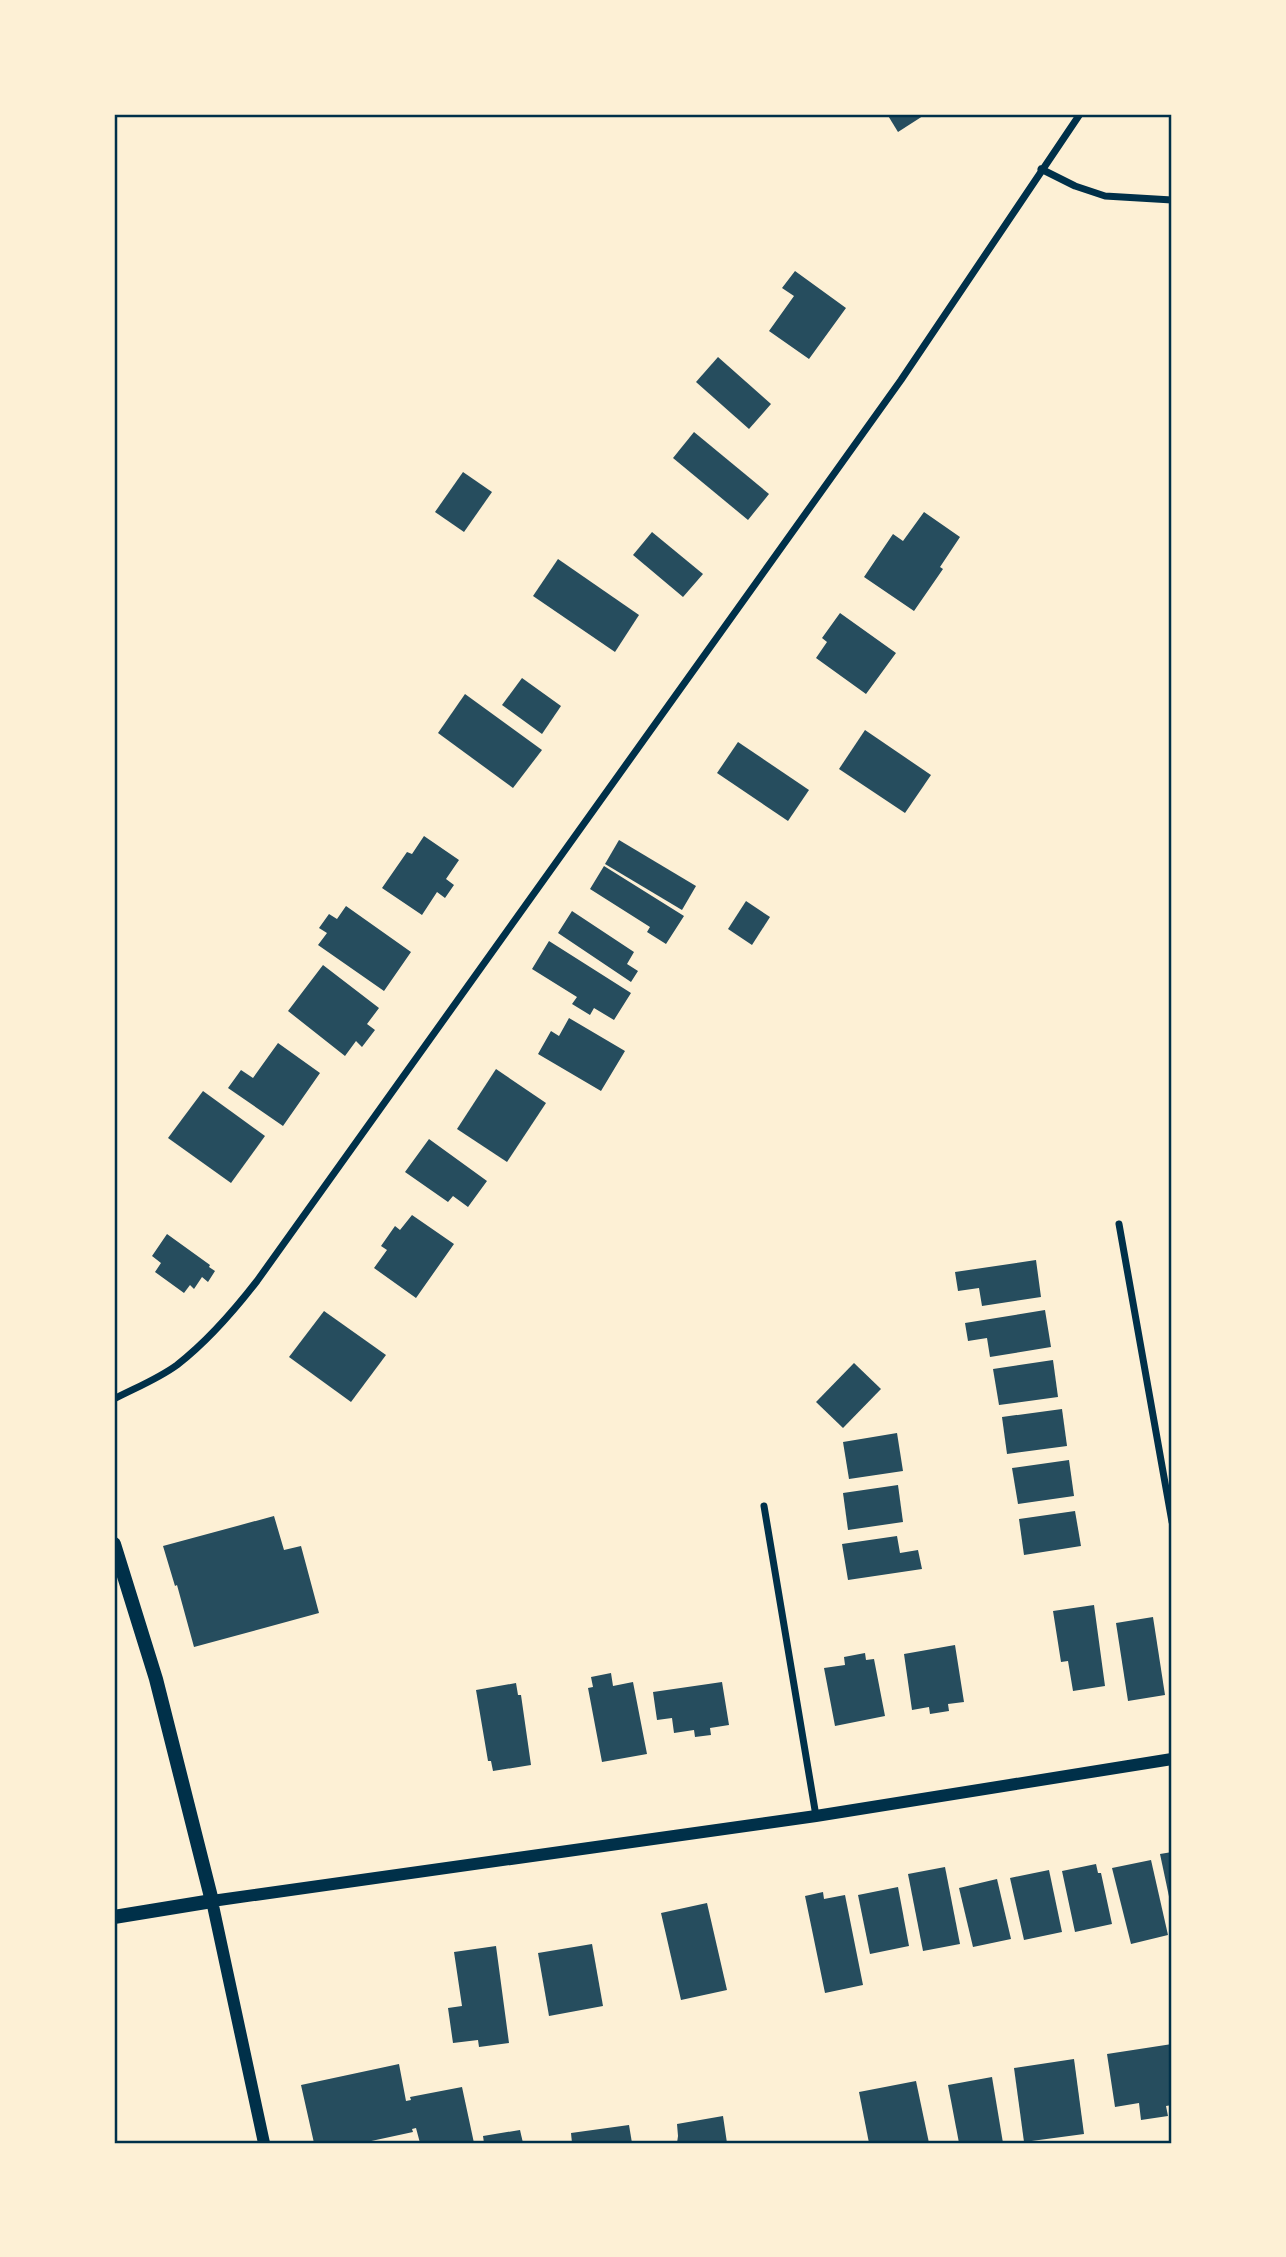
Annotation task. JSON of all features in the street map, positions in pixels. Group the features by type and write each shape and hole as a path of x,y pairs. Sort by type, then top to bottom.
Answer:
{"main road":[{"path":"114,1544 156,1679 212,1901 114,1917"}],"street":[{"path":"114,1399 176,1365 224,1321 257,1281 901,380 1080,114"},
{"path":"1041,169 1074,186 1105,196 1172,200"},
{"path":"1119,1224 1172,1522"},
{"path":"764,1506 816,1816"},
{"path":"264,2143 212,1901 816,1816 1172,1759"}],"building":[{"path":"887,114 926,114 898,132"},
{"path":"795,271 846,308 809,359 769,331 794,296 782,288"},
{"path":"718,357 771,404 749,429 696,382"},
{"path":"694,432 769,494 748,520 673,458"},
{"path":"463,472 492,492 464,532 435,512"},
{"path":"924,512 960,537 940,567 943,569 914,611 864,577 893,534 903,541"},
{"path":"652,532 703,574 683,597 633,555"},
{"path":"558,559 639,615 615,652 533,596"},
{"path":"840,613 896,653 866,694 816,658 827,642 822,638"},
{"path":"522,678 561,706 542,734 502,705"},
{"path":"465,694 542,750 513,788 438,733"},
{"path":"865,730 931,775 905,813 839,769"},
{"path":"738,742 809,790 788,821 717,773"},
{"path":"424,836 459,860 446,879 454,885 445,898 437,892 422,915 382,888 407,852 412,854"},
{"path":"619,840 696,886 682,910 605,864"},
{"path":"604,866 684,916 666,944 647,932 650,927 590,889"},
{"path":"746,901 770,917 752,945 728,929"},
{"path":"346,906 411,952 384,991 318,945 327,933 319,928 329,914 337,919"},
{"path":"572,911 634,952 627,964 638,971 631,982 558,933"},
{"path":"549,941 631,993 614,1020 594,1008 590,1015 572,1004 577,997 532,969"},
{"path":"323,965 379,1008 367,1024 375,1030 362,1047 356,1041 345,1056 288,1011"},
{"path":"569,1018 625,1051 601,1091 538,1054 551,1031 559,1036"},
{"path":"278,1043 320,1073 283,1126 228,1088 241,1070 253,1078"},
{"path":"496,1069 546,1103 507,1162 457,1129"},
{"path":"203,1091 265,1136 231,1183 168,1138"},
{"path":"429,1139 487,1181 468,1207 453,1196 448,1202 405,1172"},
{"path":"412,1215 454,1244 416,1298 374,1268 387,1250 381,1246 395,1226 400,1230"},
{"path":"167,1234 210,1265 215,1271 208,1282 202,1277 194,1289 190,1285 184,1293 155,1272 161,1263 152,1256"},
{"path":"1036,1260 1041,1297 982,1306 979,1288 958,1291 955,1272"},
{"path":"1045,1310 1051,1347 990,1357 987,1338 968,1341 965,1323"},
{"path":"324,1311 386,1355 351,1402 289,1357"},
{"path":"1053,1360 1058,1397 999,1405 993,1369"},
{"path":"854,1363 881,1389 843,1428 816,1402"},
{"path":"1062,1409 1067,1446 1007,1454 1002,1417"},
{"path":"897,1433 903,1471 849,1479 843,1442"},
{"path":"1069,1460 1074,1496 1018,1504 1012,1468"},
{"path":"898,1485 903,1522 848,1530 843,1493"},
{"path":"1075,1511 1081,1546 1024,1555 1019,1519"},
{"path":"274,1516 284,1550 301,1546 319,1613 194,1647 163,1546"},
{"path":"897,1536 900,1553 918,1550 922,1569 848,1580 842,1544"},
{"path":"1094,1605 1105,1686 1073,1691 1068,1661 1061,1662 1053,1611"},
{"path":"1153,1617 1165,1695 1128,1701 1116,1623"},
{"path":"955,1645 964,1702 948,1704 949,1711 930,1714 929,1707 912,1710 904,1654"},
{"path":"865,1653 866,1660 874,1659 885,1716 835,1726 824,1668 845,1665 844,1657"},
{"path":"611,1673 613,1686 633,1682 647,1754 602,1762 588,1688 593,1687 591,1677"},
{"path":"722,1682 729,1725 710,1728 711,1735 695,1737 694,1730 674,1733 672,1718 657,1720 653,1692"},
{"path":"516,1683 518,1695 521,1695 531,1765 493,1771 491,1761 488,1761 476,1690"},
{"path":"1172,1852 1172,1906 1171,1906 1160,1854"},
{"path":"1151,1860 1168,1935 1131,1944 1112,1868"},
{"path":"1096,1864 1098,1873 1101,1873 1112,1924 1075,1932 1062,1871"},
{"path":"945,1867 960,1944 923,1951 908,1874"},
{"path":"1049,1870 1062,1932 1024,1940 1010,1878"},
{"path":"997,1879 1011,1939 973,1947 959,1888"},
{"path":"898,1887 909,1946 870,1954 858,1895"},
{"path":"823,1892 824,1899 845,1895 863,1985 825,1993 805,1896"},
{"path":"707,1903 727,1990 681,2000 661,1913"},
{"path":"592,1944 603,2006 549,2016 538,1953"},
{"path":"496,1946 509,2043 479,2047 478,2040 453,2043 448,2008 462,2006 454,1952"},
{"path":"1172,2044 1172,2105 1166,2106 1168,2116 1141,2120 1139,2103 1115,2107 1107,2054"},
{"path":"1074,2059 1084,2134 1024,2142 1014,2068"},
{"path":"399,2064 406,2101 411,2100 410,2097 462,2087 474,2143 420,2143 416,2128 412,2129 413,2132 362,2143 314,2143 301,2085"},
{"path":"992,2077 1003,2143 959,2143 948,2085"},
{"path":"916,2081 929,2143 869,2143 859,2092"},
{"path":"723,2116 727,2143 677,2143 677,2124"},
{"path":"629,2125 632,2143 572,2143 571,2133"},
{"path":"520,2130 523,2143 484,2143 483,2136"}]}
